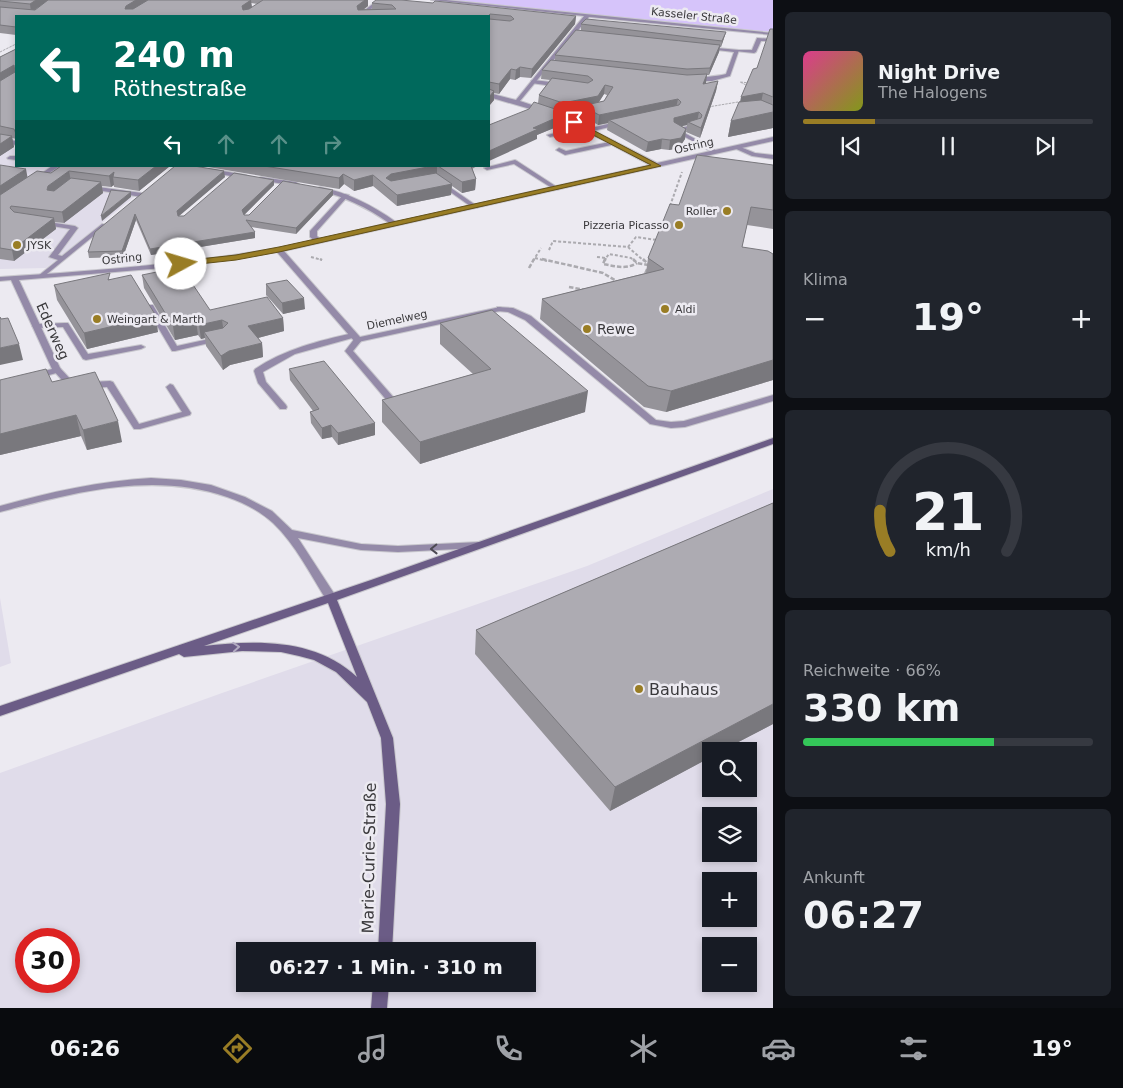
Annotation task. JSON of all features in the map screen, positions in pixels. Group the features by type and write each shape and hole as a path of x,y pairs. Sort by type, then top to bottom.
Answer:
{"main road":[{"path":"0,711 483,545 773,441"},
{"name":"Marie-Curie-Straße","path":"331,598 387,738 393,804 385,942"},
{"path":"154,658 243,646 286,649 311,654 337,666 374,703"},
{"path":"379,1008 380,992"}],"street":[{"path":"361,15 381,0"},
{"name":"Kasseler Straße","path":"433,0 773,34"},
{"path":"361,15 372,14"},
{"path":"517,102 588,15"},
{"path":"572,33 582,34"},
{"path":"698,46 754,52 759,39 773,40"},
{"path":"686,80 712,80 728,75 737,51"},
{"path":"548,65 558,66"},
{"path":"533,82 569,86"},
{"path":"490,95 560,116 657,166"},
{"path":"560,116 592,109"},
{"path":"550,135 627,122"},
{"path":"696,126 676,130 715,152"},
{"name":"Ostring","path":"0,279 127,270 236,258 475,207 773,139"},
{"path":"0,140 15,143"},
{"path":"559,150 565,153 614,143"},
{"path":"736,147 754,155 773,157"},
{"path":"487,168 515,162 557,188"},
{"path":"32,182 55,167"},
{"path":"203,170 301,185"},
{"path":"226,181 233,175"},
{"path":"437,180 475,207"},
{"path":"277,188 284,182"},
{"path":"80,186 142,195"},
{"path":"310,187 346,195 366,203 395,224"},
{"path":"135,201 149,189"},
{"path":"318,241 314,237 313,231 346,195"},
{"path":"42,276 114,218"},
{"path":"37,222 75,228 53,257 64,258"},
{"name":"Diemelweg","path":"279,250 356,337 500,309 510,310 528,318 653,422 671,425 685,424 773,398"},
{"path":"127,270 132,278"},
{"name":"Ederweg","path":"14,278 57,370 28,377"},
{"path":"146,302 175,349 224,338"},
{"path":"36,326 65,325 86,357 141,347"},
{"path":"356,337 349,351 392,401"},
{"path":"283,407 262,383 258,371 270,362 295,351 356,337"},
{"path":"57,370 72,386 110,384 137,427 187,413 170,387"},
{"path":"0,509 102,484 173,481 209,486 255,505 276,520 288,533 331,598"},
{"path":"288,533 361,547 407,549 483,545"}],"path":[{"path":"0,52 15,44"},
{"path":"754,89 740,82 756,84"},
{"path":"701,109 749,100"},
{"path":"670,163 687,175"},
{"path":"670,207 682,172"},
{"path":"680,179 686,180"},
{"path":"673,199 679,200"},
{"path":"640,226 661,229 663,223"},
{"path":"628,247 636,237 660,240"},
{"path":"549,250 553,241 628,247 649,265"},
{"path":"529,268 541,248"},
{"path":"637,263 631,267 603,264 609,254 631,258 637,263 649,265"},
{"path":"597,257 606,258"},
{"path":"535,258 603,273 621,284"},
{"path":"642,279 649,265"},
{"path":"568,287 591,293"}],"shaded area":[{"path":"442,0 773,0 773,32"},
{"path":"0,146 15,149 15,167 61,167 45,178 138,194 46,268 0,269"},
{"path":"773,489 773,1008 0,1008 0,773 222,693 587,566"},
{"path":"0,598 11,663 0,667"}],"building":[{"path":"0,0 36,0 30,4"},
{"path":"48,0 136,0 126,6 125,9 133,9 148,0 251,0 242,6 243,10 249,9 263,0 365,0 357,6 358,10 396,9 392,5 372,3 376,0 401,0 433,3 435,1 576,16 532,69 520,67 516,70 511,69 499,84 490,82 490,19 510,21 514,19 511,16 490,14 15,15 15,27 0,25 0,7 35,10"},
{"path":"586,19 726,32 722,41 581,24"},
{"path":"770,29 773,29 773,97 763,93 741,97 753,69 757,68"},
{"path":"576,30 720,45 710,68 687,69 555,55"},
{"path":"15,50 15,72 14,65 0,73 0,57"},
{"path":"551,60 687,75 707,74 703,84 718,81 701,128 688,122 701,118 702,115 699,112 674,118 674,122 686,129 681,138 648,142 609,120 679,105 681,102 678,99 599,115 583,106 576,109 573,108 604,101 613,87 605,85 598,96 563,103 539,95 552,78 588,83 593,80 588,76 542,70"},
{"path":"15,72 15,132 14,129 0,126 0,81"},
{"path":"761,100 773,105 773,112 731,121 739,102"},
{"path":"534,102 567,113 533,128 538,129 490,151 490,125 529,109"},
{"path":"0,134 12,136 0,144"},
{"path":"697,155 773,165 773,210 751,207 742,247 768,251 773,254 773,360 671,391 648,386 542,299 664,269 648,258 670,204 679,205"},
{"path":"0,165 26,169 0,186"},
{"path":"60,167 155,167 138,180 113,177 114,172 109,176 69,171 48,186 47,190 54,191 71,178 101,182 62,212 11,206 10,208 14,212 54,218 12,250 0,248 0,195 37,171 51,173"},
{"path":"174,167 200,167 224,171 177,211 178,216 184,216 234,173 274,180 242,210 244,215 249,215 283,181 333,190 296,228 246,220 255,232 150,249 135,214 122,251 88,252 95,232"},
{"path":"270,167 428,167 391,174 386,178 391,181 436,173 452,184 397,195 373,175 354,180 343,174 339,178"},
{"path":"440,167 471,167 476,179 462,182"},
{"path":"111,190 131,192 101,216"},
{"path":"181,267 210,310 267,297 283,318 248,326 262,343 229,351 221,356 204,332 223,328 228,323 222,320 199,325 196,321 173,326 142,275"},
{"path":"110,273 108,280 131,275 156,316 84,333 54,285"},
{"path":"287,280 304,298 282,303 266,284"},
{"path":"492,310 588,391 420,442 382,400 491,369 440,323"},
{"path":"0,317 1,319 8,318 19,344 0,348"},
{"path":"324,361 375,423 338,433 331,425 322,428 310,412 319,409 289,369"},
{"path":"46,369 52,382 95,372 118,421 83,430 76,415 0,434 0,380"},
{"name":"Bauhaus","path":"773,503 773,704 615,787 476,630"}],"place":[{"name":"Roller","path":"727,211"},
{"name":"Pizzeria Picasso","path":"679,225"},
{"name":"JYSK","path":"17,245"},
{"name":"Aldi","path":"665,309"},
{"name":"Weingart & Marth","path":"97,319"},
{"name":"Rewe","path":"587,329"},
{"name":"Bauhaus","path":"639,689"}],"route":[{"path":"181,264 236,258 279,250 657,166 574,122"}]}
